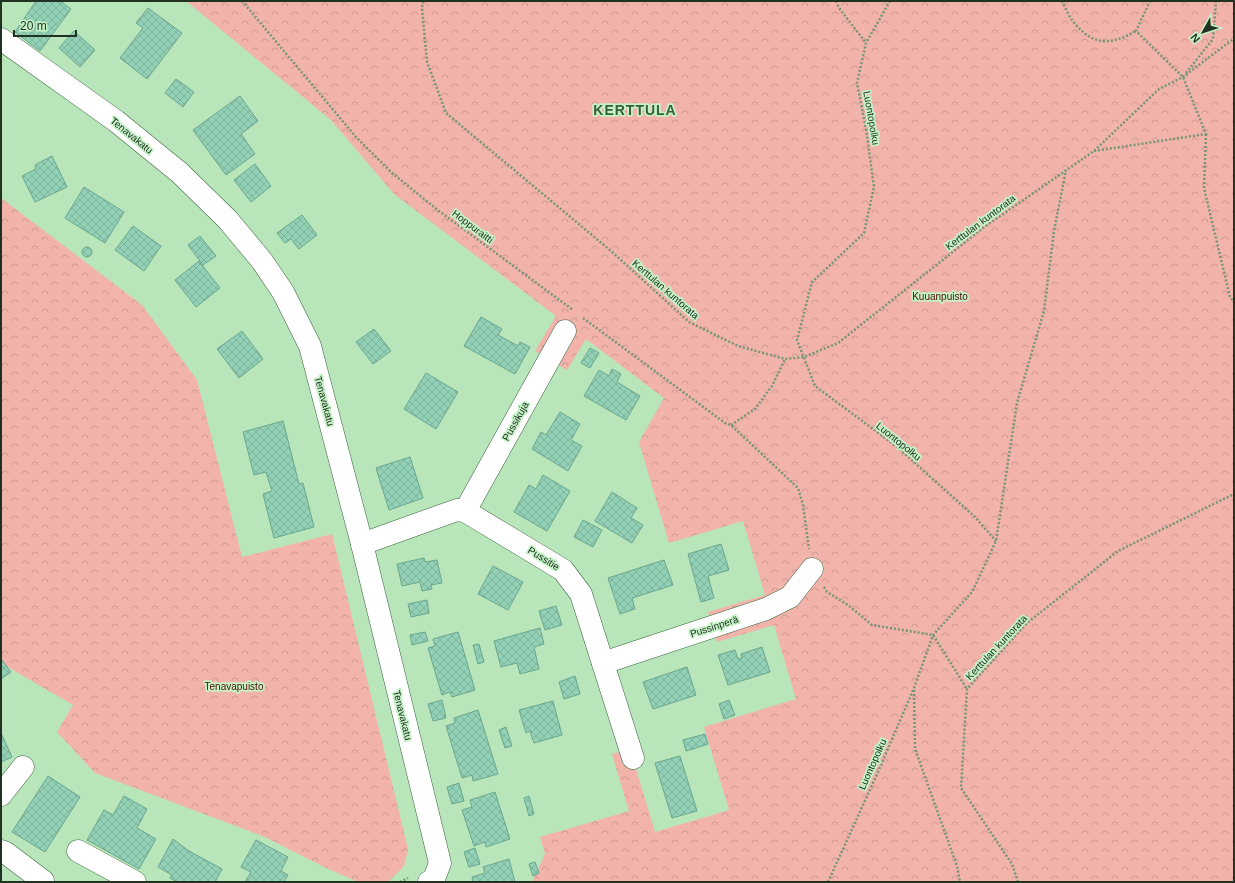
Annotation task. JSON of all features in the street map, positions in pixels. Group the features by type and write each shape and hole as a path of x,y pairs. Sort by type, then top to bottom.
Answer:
{"street":[{"name":"Tenavakatu","path":"1,39 116,121 180,173 228,220 262,261 283,292 310,346 362,544 440,863 434,878 421,879"},
{"name":"Pussikuja","path":"465,511 565,331"},
{"path":"362,544 457,510 465,511"},
{"name":"Pussitie","path":"465,511 563,570 581,594 633,758"},
{"name":"Pussinperä","path":"604,663 766,609 790,597 812,569"},
{"path":"1,795 23,767"},
{"path":"1,851 6,853 43,881"},
{"path":"78,851 135,882"}],"path":[{"name":"Hoppuraitti","path":"242,1 356,137 392,173 433,206 574,311"},
{"name":"Kerttulan kuntorata","path":"423,1 422,8 427,62 446,113 611,251 689,322 738,346 785,359 804,357 838,343 983,228 1094,151 1159,89 1183,77 1234,37"},
{"path":"836,1 839,8 866,43"},
{"name":"Luontopolku","path":"828,882 914,688 933,635 972,592 996,542 975,517 896,446 815,386 797,340 812,282 864,233 874,187 866,129 857,83 866,43 890,1"},
{"path":"1062,1 1075,25 1090,38 1106,42 1125,38 1136,31 1150,1"},
{"path":"1183,77 1213,39 1216,1"},
{"path":"1136,31 1183,77 1206,134 1204,188 1230,297 1234,302"},
{"name":"Kerttulan kuntorata","path":"1094,151 1206,134"},
{"path":"996,542 1017,403 1044,311 1054,232 1066,170"},
{"path":"580,316 731,425 798,488 806,521 812,569 828,592 848,605 872,624 933,635 967,689"},
{"path":"731,425 755,409 772,386 785,359"},
{"name":"Kerttulan kuntorata","path":"1018,882 1012,864 961,788 967,689 1027,623 1118,551 1234,494"},
{"path":"914,688 915,749 957,866 960,882"},
{"path":"400,882 421,879"}],"green space":[{"name":"Kuuanpuisto","path":"186,1 1234,1 1234,882 532,882 545,854 540,837 629,811 612,754 630,749 655,832 729,810 704,727 796,699 774,625 717,642 708,612 765,595 743,521 669,543 639,442 664,398 586,339 567,370 535,351 556,316 394,194 331,120"},
{"name":"Tenavapuisto","path":"1,198 142,305 197,380 242,557 332,534 408,849 404,866 388,882 358,882 322,866 265,837 95,773 57,732 73,705 1,663"}],"building":[{"path":"36,1 60,1 71,9 40,51 15,32"},
{"path":"148,8 182,33 147,79 120,58 143,28 136,23"},
{"path":"74,31 95,50 80,67 59,48"},
{"path":"176,79 194,92 183,107 165,93"},
{"path":"240,96 258,121 241,134 255,154 226,175 193,130"},
{"path":"52,156 67,187 35,202 22,176 36,169 35,165"},
{"path":"255,164 271,186 251,202 234,180"},
{"path":"84,187 124,212 105,243 65,218"},
{"path":"302,215 317,235 299,249 291,239 285,243 277,233"},
{"path":"133,226 161,246 144,271 115,250"},
{"path":"200,236 216,256 203,265 188,245"},
{"path":"85,247 89,247 91,248 91,256 85,257 82,254 82,250"},
{"path":"199,261 220,288 196,307 175,280"},
{"path":"481,317 502,329 498,335 518,346 520,342 530,347 515,374 464,346"},
{"path":"374,329 391,351 373,364 356,342"},
{"path":"242,331 263,359 239,378 217,349"},
{"path":"590,348 599,353 590,368 581,363"},
{"path":"612,369 621,374 617,382 640,396 626,420 584,396 599,370 609,376"},
{"path":"426,373 458,392 436,429 404,409"},
{"path":"560,412 580,424 571,440 582,446 568,471 532,449 541,432 546,435"},
{"path":"283,421 299,484 303,483 314,527 274,538 263,494 272,491 266,472 254,475 243,432"},
{"path":"410,457 423,498 389,510 376,468"},
{"path":"543,475 570,491 547,531 514,512 529,485 536,489"},
{"path":"612,492 637,508 631,518 643,525 632,543 595,521"},
{"path":"583,520 602,530 593,547 574,537"},
{"path":"721,544 729,570 708,576 714,598 701,602 688,554"},
{"path":"424,558 425,562 437,560 442,583 431,585 432,589 422,591 420,582 402,586 397,564"},
{"path":"664,560 673,585 632,598 635,609 620,614 608,578"},
{"path":"493,566 523,582 508,610 478,594"},
{"path":"427,600 429,613 411,617 408,604"},
{"path":"556,606 562,625 545,630 539,611"},
{"path":"540,628 544,644 534,647 539,669 520,674 517,663 501,667 494,641"},
{"path":"425,632 428,641 412,645 410,635"},
{"path":"458,632 475,690 452,697 450,692 442,695 428,648 435,646 433,639"},
{"path":"479,644 484,662 478,664 473,645"},
{"path":"762,647 770,672 728,685 718,655 735,650 738,659 742,658 741,654"},
{"path":"1,659 11,672 1,679"},
{"path":"687,667 696,695 653,709 643,682"},
{"path":"575,676 580,694 564,699 559,682"},
{"path":"442,700 446,718 433,721 428,704"},
{"path":"729,700 735,715 724,719 719,704"},
{"path":"553,701 562,735 534,743 530,731 526,733 519,710"},
{"path":"478,710 498,774 473,781 472,775 462,778 446,726 455,723 454,718"},
{"path":"506,727 512,746 505,748 499,730"},
{"path":"1,733 12,757 1,762"},
{"path":"705,734 708,744 686,751 683,740"},
{"path":"680,756 697,811 672,818 655,763"},
{"path":"48,776 80,797 45,852 12,832"},
{"path":"459,783 464,801 452,804 447,787"},
{"path":"495,792 510,839 486,847 485,842 474,846 462,810 472,807 470,800"},
{"path":"124,796 147,809 137,828 156,839 139,869 87,840 104,810 113,815"},
{"path":"529,796 534,814 529,816 524,798"},
{"path":"173,839 189,851 222,869 215,882 177,882 170,878 172,875 158,867"},
{"path":"256,840 288,857 281,871 288,875 284,882 245,882 251,872 241,867"},
{"path":"475,848 480,864 469,867 464,852"},
{"path":"509,859 515,882 473,882 472,877 485,873 483,867"},
{"path":"535,862 539,873 533,876 529,864"}],"district":[{"name":"KERTTULA","path":"635,110"}]}
